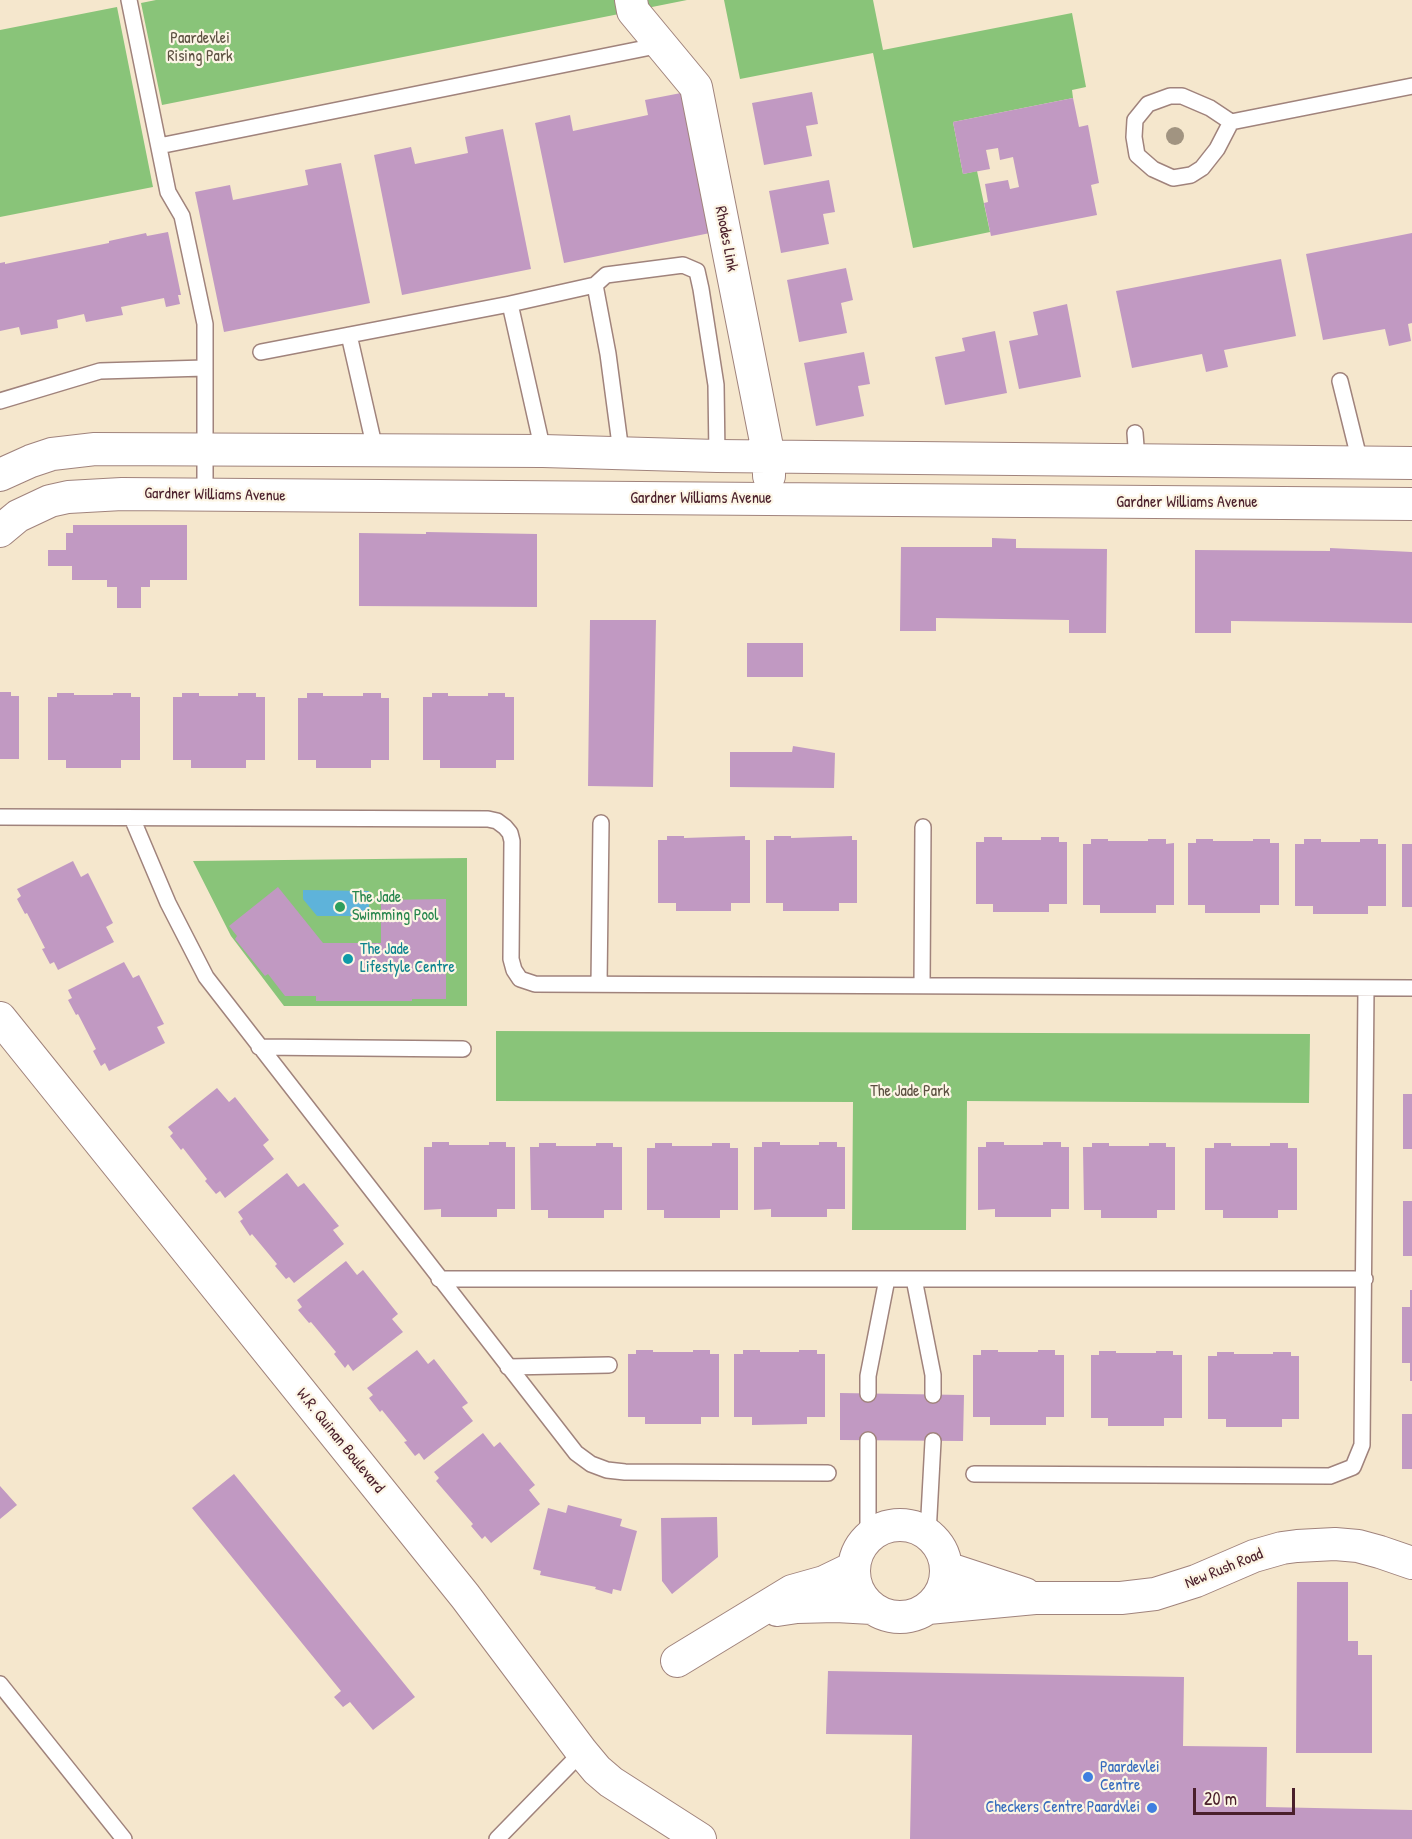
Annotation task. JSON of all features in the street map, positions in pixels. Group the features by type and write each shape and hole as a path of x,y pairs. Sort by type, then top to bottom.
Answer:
{"street":[{"name":"Rhodes Link","path":"631,0 633,11 696,87 769,457 768,499"},
{"path":"0,476 31,461 73,451 95,449 375,449 621,452 769,457 1136,447 1360,462 1412,463"},
{"name":"Gardner Williams Avenue","path":"0,531 33,508 50,501 68,497 122,494 1412,504"},
{"name":"W.R. Quinan Boulevard","path":"0,1018 465,1596 597,1770 611,1782 700,1839"},
{"path":"872,1608 861,1597 855,1584 854,1568 857,1554 868,1536 891,1526 907,1526 928,1534 942,1553 946,1568 945,1584 938,1597 928,1608"},
{"name":"New Rush Road","path":"758,1612 836,1605 872,1608 885,1615 900,1617 915,1615 928,1608 1035,1598 1121,1598 1155,1594 1196,1581 1262,1554 1282,1548 1307,1546 1335,1544 1358,1546 1412,1563"},
{"name":"New Rush Road","path":"677,1661 792,1592 824,1582 854,1568"},
{"name":"New Rush Road","path":"946,1568 1035,1598"}],"lane":[{"path":"129,0 168,192 182,216 205,324 205,495"},
{"path":"159,146 661,45"},
{"path":"1231,122 1202,168 1191,175 1173,178 1153,169 1137,155 1134,137 1135,120 1148,104 1170,96 1182,96 1210,108 1231,122 1412,86"},
{"path":"261,352 510,304 595,285 606,275 683,265 697,271 716,385 717,456"},
{"path":"595,285 608,354 621,452"},
{"path":"510,304 543,451"},
{"path":"349,335 375,449"},
{"path":"0,401 100,371 205,368"},
{"path":"1341,381 1360,462"},
{"path":"0,817 488,819 498,821 506,827 512,841 511,959 520,979 535,984 1412,988"},
{"path":"132,818 168,903 206,977 576,1453 591,1464 608,1470 625,1472 828,1473"},
{"path":"599,984 601,823"},
{"path":"922,985 923,827"},
{"path":"974,1474 1330,1476 1353,1467 1362,1445 1366,988"},
{"path":"259,1047 463,1049"},
{"path":"439,1279 1365,1279"},
{"path":"868,1394 868,1376 887,1279"},
{"path":"914,1279 933,1375 933,1395"},
{"path":"508,1367 609,1365"},
{"path":"868,1440 868,1536"},
{"path":"928,1534 933,1441"},
{"path":"0,1684 124,1839"},
{"path":"496,1839 582,1752"}],"green space":[{"name":"Paardevlei Rising Park","path":"156,0 616,0 619,14 162,105 141,3"},
{"path":"646,0 687,0 647,8"},
{"path":"724,0 873,0 883,50 1072,13 1086,87 1072,90 1073,98 953,122 963,174 977,171 990,232 913,248 873,53 740,79"},
{"path":"117,7 153,187 0,217 0,30"},
{"path":"467,858 467,1006 284,1006 231,936 193,861"},
{"name":"The Jade Park","path":"496,1031 1310,1034 1309,1103 967,1101 966,1230 852,1230 853,1102 496,1101"}],"water":[{"name":"The Jade Swimming Pool","path":"303,890 369,891 369,916 317,916 303,899"}],"building":[{"path":"812,92 818,124 806,126 812,156 764,165 752,103"},
{"path":"681,93 710,233 564,263 535,123 570,115 573,131 648,115 645,100"},
{"path":"1073,98 1079,127 1088,125 1099,183 1091,185 1097,215 991,236 984,203 988,202 985,184 1008,180 1010,189 1019,187 1013,157 1000,160 998,148 986,150 990,169 963,174 953,122"},
{"path":"503,129 531,269 402,295 374,155 411,147 415,164 468,153 465,137"},
{"path":"341,163 370,303 224,332 195,192 230,185 233,200 308,185 305,170"},
{"path":"829,180 835,212 823,214 829,244 781,253 769,191"},
{"path":"168,232 181,295 178,295 180,304 166,307 164,298 121,307 123,315 86,322 84,314 57,320 58,328 21,335 19,327 0,331 0,263 5,262 5,264 109,243 109,241 146,233 147,236"},
{"path":"1412,233 1412,323 1408,324 1411,341 1389,346 1385,329 1323,340 1306,254"},
{"path":"1281,259 1296,336 1224,350 1228,367 1206,372 1202,354 1132,368 1116,291"},
{"path":"846,268 853,300 841,303 847,333 799,342 787,280"},
{"path":"1067,304 1081,377 1019,389 1009,341 1038,335 1033,312"},
{"path":"995,331 1007,393 945,405 935,357 965,351 962,338"},
{"path":"864,352 870,384 858,386 864,416 816,426 804,363"},
{"path":"73,525 187,525 187,580 150,580 150,587 141,587 141,608 117,608 117,587 107,587 107,580 72,580 72,566 48,566 48,550 66,550 66,533 73,533"},
{"path":"426,532 537,534 537,607 359,606 359,533 426,534"},
{"path":"992,538 1016,539 1016,548 1107,549 1106,633 1069,633 1069,620 936,618 936,631 900,631 901,547 992,547"},
{"path":"1330,548 1412,552 1412,623 1231,621 1231,633 1195,633 1195,550 1330,551"},
{"path":"590,620 656,620 653,787 588,786"},
{"path":"747,643 803,643 803,677 747,677"},
{"path":"0,692 11,692 11,696 19,696 19,759 0,759"},
{"path":"57,693 113,695 113,693 131,693 131,697 140,697 140,760 121,760 121,768 66,768 66,760 48,760 48,697 57,697"},
{"path":"182,693 199,693 199,696 238,696 238,693 256,693 256,697 265,697 265,760 246,760 246,768 191,768 191,760 173,760 173,697 182,697"},
{"path":"307,693 323,693 323,696 363,696 363,693 381,693 381,698 389,698 389,760 371,760 371,768 316,768 316,760 298,760 298,698 307,698"},
{"path":"432,693 448,693 448,696 488,696 488,693 505,693 505,697 514,697 514,760 496,760 496,768 440,768 440,760 423,760 423,697 432,697"},
{"path":"793,746 835,753 834,788 730,787 730,752 792,752"},
{"path":"667,836 684,836 684,838 745,836 745,840 750,840 750,903 731,903 731,911 676,911 676,903 658,903 658,840 667,840"},
{"path":"774,836 791,836 791,838 852,836 852,840 857,840 857,903 839,903 839,911 783,911 783,903 766,903 766,840 774,840"},
{"path":"984,837 1002,837 1002,840 1041,840 1041,837 1059,837 1059,842 1067,842 1067,904 1049,904 1049,912 993,912 993,904 976,904 976,842 984,842"},
{"path":"1091,839 1148,841 1148,839 1166,839 1166,844 1174,843 1174,905 1156,905 1156,913 1100,913 1100,905 1083,905 1083,844 1091,844"},
{"path":"1196,839 1253,841 1253,839 1270,839 1270,843 1279,843 1279,905 1260,905 1260,913 1205,913 1205,905 1188,905 1188,843 1196,843"},
{"path":"1304,839 1321,839 1321,842 1360,842 1360,839 1378,839 1378,844 1386,844 1386,906 1368,906 1368,914 1313,914 1313,906 1295,906 1295,844 1304,844"},
{"path":"1402,844 1412,844 1412,907 1402,907"},
{"path":"73,861 81,877 88,873 113,923 106,927 114,942 58,970 54,962 50,964 42,949 45,948 17,899 21,896 17,889"},
{"name":"The Jade Lifestyle Centre","path":"278,887 323,943 381,943 381,900 446,899 446,999 316,1001 316,996 285,996 268,974 265,976 235,939 237,936 229,926"},
{"path":"124,962 133,978 139,975 164,1024 157,1027 165,1043 109,1071 105,1063 101,1066 93,1051 96,1049 68,1000 72,998 68,990"},
{"path":"217,1088 229,1102 235,1097 269,1140 263,1145 274,1159 225,1198 220,1191 216,1194 205,1181 207,1179 183,1148 181,1150 170,1136 173,1133 168,1127"},
{"path":"1403,1094 1412,1094 1412,1149 1403,1149"},
{"path":"432,1142 449,1142 449,1145 489,1145 489,1142 506,1142 506,1147 515,1147 515,1209 497,1209 497,1217 441,1217 441,1209 424,1210 424,1147 432,1147"},
{"path":"762,1142 780,1142 780,1145 819,1145 819,1142 837,1142 837,1147 845,1147 845,1209 827,1209 827,1217 771,1217 771,1209 754,1210 754,1147 762,1147"},
{"path":"986,1142 1004,1142 1004,1145 1043,1145 1043,1142 1061,1142 1061,1147 1069,1147 1069,1209 1051,1209 1051,1217 995,1217 995,1209 978,1210 978,1147 986,1147"},
{"path":"539,1143 556,1143 556,1146 596,1146 596,1143 613,1143 613,1147 622,1147 622,1210 604,1210 604,1218 548,1218 548,1210 531,1210 530,1147 539,1147"},
{"path":"655,1143 672,1143 672,1146 712,1146 712,1143 730,1143 730,1148 738,1148 738,1210 720,1210 720,1218 664,1218 664,1210 647,1210 647,1148 655,1148"},
{"path":"1092,1143 1109,1143 1109,1146 1149,1146 1149,1143 1166,1143 1166,1147 1175,1147 1175,1210 1157,1210 1157,1218 1101,1218 1101,1210 1084,1210 1083,1147 1092,1147"},
{"path":"1214,1143 1231,1143 1231,1146 1270,1146 1270,1143 1288,1143 1288,1148 1297,1148 1297,1210 1278,1210 1278,1218 1223,1218 1223,1210 1205,1210 1205,1148 1214,1148"},
{"path":"287,1173 298,1187 304,1183 339,1226 333,1230 344,1244 294,1283 289,1277 286,1279 275,1266 277,1264 252,1234 250,1236 240,1221 243,1219 238,1212"},
{"path":"1403,1201 1412,1201 1412,1256 1403,1256"},
{"path":"346,1261 357,1275 363,1270 398,1314 392,1319 403,1332 353,1371 348,1364 345,1368 334,1354 336,1352 298,1310 302,1307 297,1300"},
{"path":"1410,1290 1412,1290 1412,1381 1410,1381 1410,1363 1402,1363 1402,1307 1410,1307"},
{"path":"417,1350 428,1364 434,1359 468,1403 462,1407 473,1421 424,1460 419,1453 415,1456 404,1442 407,1441 382,1410 380,1412 369,1398 373,1395 367,1388"},
{"path":"636,1350 693,1352 693,1350 710,1350 710,1354 719,1354 719,1417 701,1417 701,1424 645,1424 645,1417 628,1417 628,1354 636,1354"},
{"path":"743,1350 799,1352 799,1350 817,1350 817,1354 825,1354 825,1417 807,1417 807,1424 752,1425 752,1417 734,1417 734,1354 743,1354"},
{"path":"981,1350 1038,1352 1038,1350 1055,1350 1055,1355 1064,1355 1064,1417 1046,1417 1046,1425 990,1425 990,1417 973,1417 973,1355 981,1355"},
{"path":"1099,1351 1156,1353 1156,1351 1173,1351 1173,1355 1182,1355 1182,1418 1164,1418 1164,1426 1108,1426 1108,1418 1091,1418 1091,1355 1099,1355"},
{"path":"1217,1352 1273,1354 1273,1352 1291,1352 1291,1356 1299,1356 1299,1419 1282,1419 1282,1427 1226,1427 1226,1419 1208,1419 1208,1356 1217,1356"},
{"path":"840,1393 964,1395 963,1441 840,1440"},
{"path":"1402,1414 1412,1414 1412,1469 1402,1469"},
{"path":"483,1433 494,1447 500,1442 535,1485 529,1490 540,1504 491,1543 485,1536 482,1539 471,1526 473,1524 436,1481 439,1478 434,1472"},
{"path":"234,1474 415,1697 373,1730 350,1702 343,1707 334,1697 341,1691 192,1508"},
{"path":"0,1486 17,1505 0,1519"},
{"path":"568,1505 622,1519 620,1526 637,1531 621,1591 613,1589 612,1594 595,1589 596,1587 540,1575 541,1571 533,1569 548,1508 566,1513"},
{"path":"717,1517 718,1557 672,1594 662,1581 661,1518"},
{"path":"1297,1582 1348,1582 1348,1641 1358,1641 1358,1655 1372,1655 1372,1753 1296,1753"},
{"name":"Paardevlei Centre","path":"828,1671 1184,1677 1183,1746 1267,1747 1266,1807 1412,1810 1412,1839 910,1839 912,1735 826,1734"}],"place":[{"name":"The Jade Swimming Pool","path":"340,907"},
{"name":"The Jade Lifestyle Centre","path":"348,959"},
{"name":"Paardevlei Centre","path":"1088,1777"},
{"name":"Checkers Centre Paardvlei","path":"1152,1808"}]}
